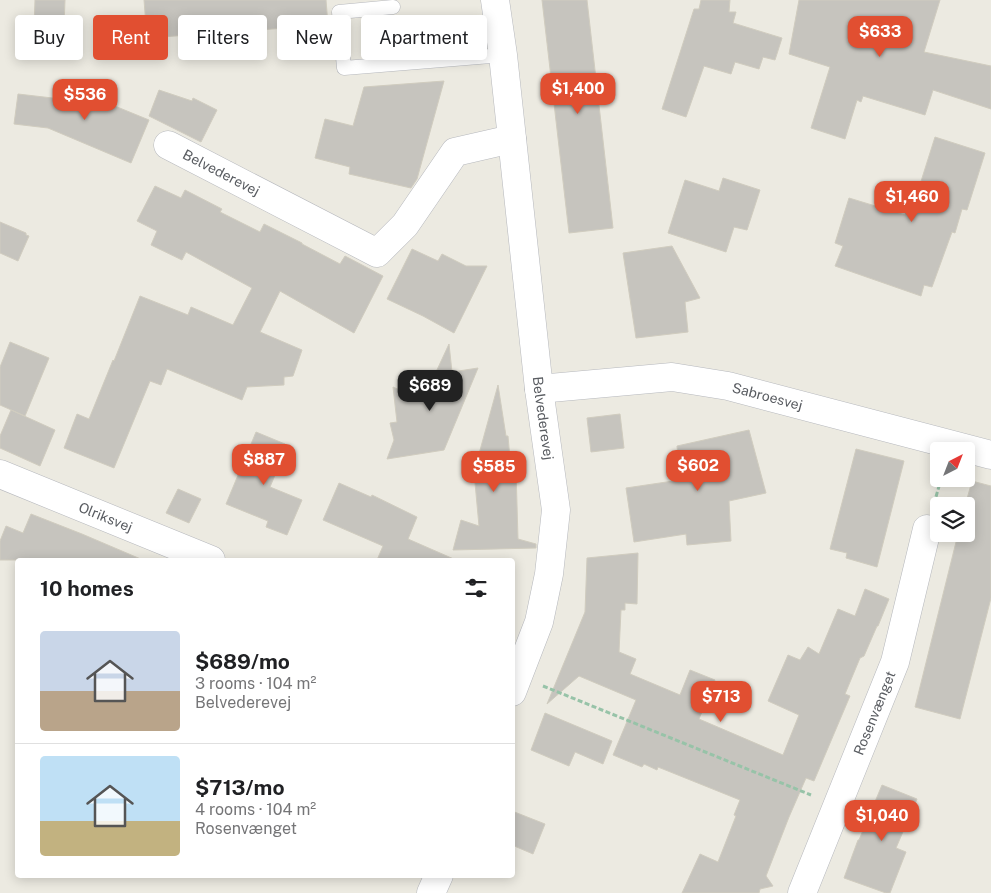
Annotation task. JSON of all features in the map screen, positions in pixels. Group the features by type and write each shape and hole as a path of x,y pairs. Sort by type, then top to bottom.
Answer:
{"street":[{"name":"Belvederevej","path":"495,0 503,55 539,390 556,510 549,574 539,622 515,684"},
{"name":"Belvederevej","path":"168,145 378,253 405,225 456,152 512,139"},
{"name":"Sabroesvej","path":"539,390 672,377 728,386 991,455"},
{"name":"Olriksvej","path":"0,474 206,558"},
{"name":"Rosenvænget","path":"802,893 895,662 928,529"},
{"path":"431,893 438,878"}],"lane":[{"path":"393,7 339,12 344,68 503,55"}],"path":[{"path":"515,684 837,805"}],"building":[{"path":"35,0 65,0 64,15 34,15"},
{"path":"144,0 326,0 327,15 277,15 277,29 267,29 267,15 178,15 178,36 168,36 168,15 145,15"},
{"path":"542,0 587,0 613,228 569,233"},
{"path":"701,0 730,0 729,12 736,12 733,23 782,38 775,60 763,57 759,69 735,62 731,74 704,66 686,117 662,109 694,9 699,9"},
{"path":"799,0 940,0 924,52 991,66 991,109 933,90 925,115 863,96 861,102 857,100 845,139 811,128 830,67 789,54"},
{"path":"444,81 417,179 411,188 349,174 350,167 315,158 325,119 353,126 364,87"},
{"path":"61,84 149,120 131,163 48,128 14,124 18,94 61,99"},
{"path":"159,90 192,101 193,98 217,110 201,142 149,116"},
{"path":"935,137 985,153 967,210 962,209 955,233 952,232 932,287 924,285 921,296 835,266 843,246 835,243 849,198 905,215 913,192 917,194"},
{"path":"723,178 760,190 747,230 734,227 726,252 668,233 685,180 719,191"},
{"path":"155,186 181,198 185,190 222,209 220,212 260,232 264,224 340,264 345,256 383,276 354,333 280,291 260,332 302,350 293,376 284,377 284,385 247,387 242,400 167,369 161,385 150,381 114,468 64,448 77,414 89,419 140,296 188,315 191,307 233,325 252,288 186,252 182,260 151,245 157,231 137,221"},
{"path":"0,222 29,236 18,261 0,253"},
{"path":"672,246 700,298 685,302 688,332 636,338 623,253"},
{"path":"412,249 438,261 442,254 466,266 487,266 454,333 387,299"},
{"path":"10,342 49,358 25,416 0,405 0,367"},
{"path":"449,344 452,372 478,368 444,450 387,459 394,440 390,423 397,422 393,387 423,400"},
{"path":"498,385 506,436 508,436 511,470 516,470 518,539 536,544 536,548 453,550 461,520 479,526 474,472"},
{"path":"11,410 55,430 40,466 0,448 0,436"},
{"path":"620,414 624,448 591,452 587,418"},
{"path":"749,430 766,493 729,501 731,541 687,545 686,534 634,542 626,488 680,480 677,446"},
{"path":"256,432 285,444 283,449 286,449 270,487 302,500 287,535 266,527 268,521 226,504"},
{"path":"856,449 904,461 877,567 846,558 847,553 830,549"},
{"path":"975,482 991,486 991,598 960,719 915,707 956,542 975,542 975,497 968,497 970,488 975,488"},
{"path":"339,483 371,497 372,495 417,517 408,539 451,558 378,558 383,546 323,520"},
{"path":"178,489 201,499 189,523 166,513"},
{"path":"31,514 138,558 15,558 15,560 0,560 0,541 6,526 23,533"},
{"path":"638,553 637,604 625,603 625,610 621,610 619,652 636,659 630,674 680,695 690,670 715,680 699,719 783,755 799,715 768,701 788,655 800,660 808,647 819,654 838,609 855,616 865,589 889,599 864,656 860,658 845,694 850,696 814,781 806,778 789,817 766,876 773,886 760,889 759,893 682,893 700,854 718,862 736,816 734,815 740,800 658,767 657,770 644,764 642,767 613,755 636,700 579,676 547,704 585,612 587,558"},
{"path":"545,713 612,741 603,764 575,752 569,766 531,750"},
{"path":"882,785 917,799 896,848 906,852 890,893 844,878"},
{"path":"515,812 545,824 533,854 515,846"}]}
